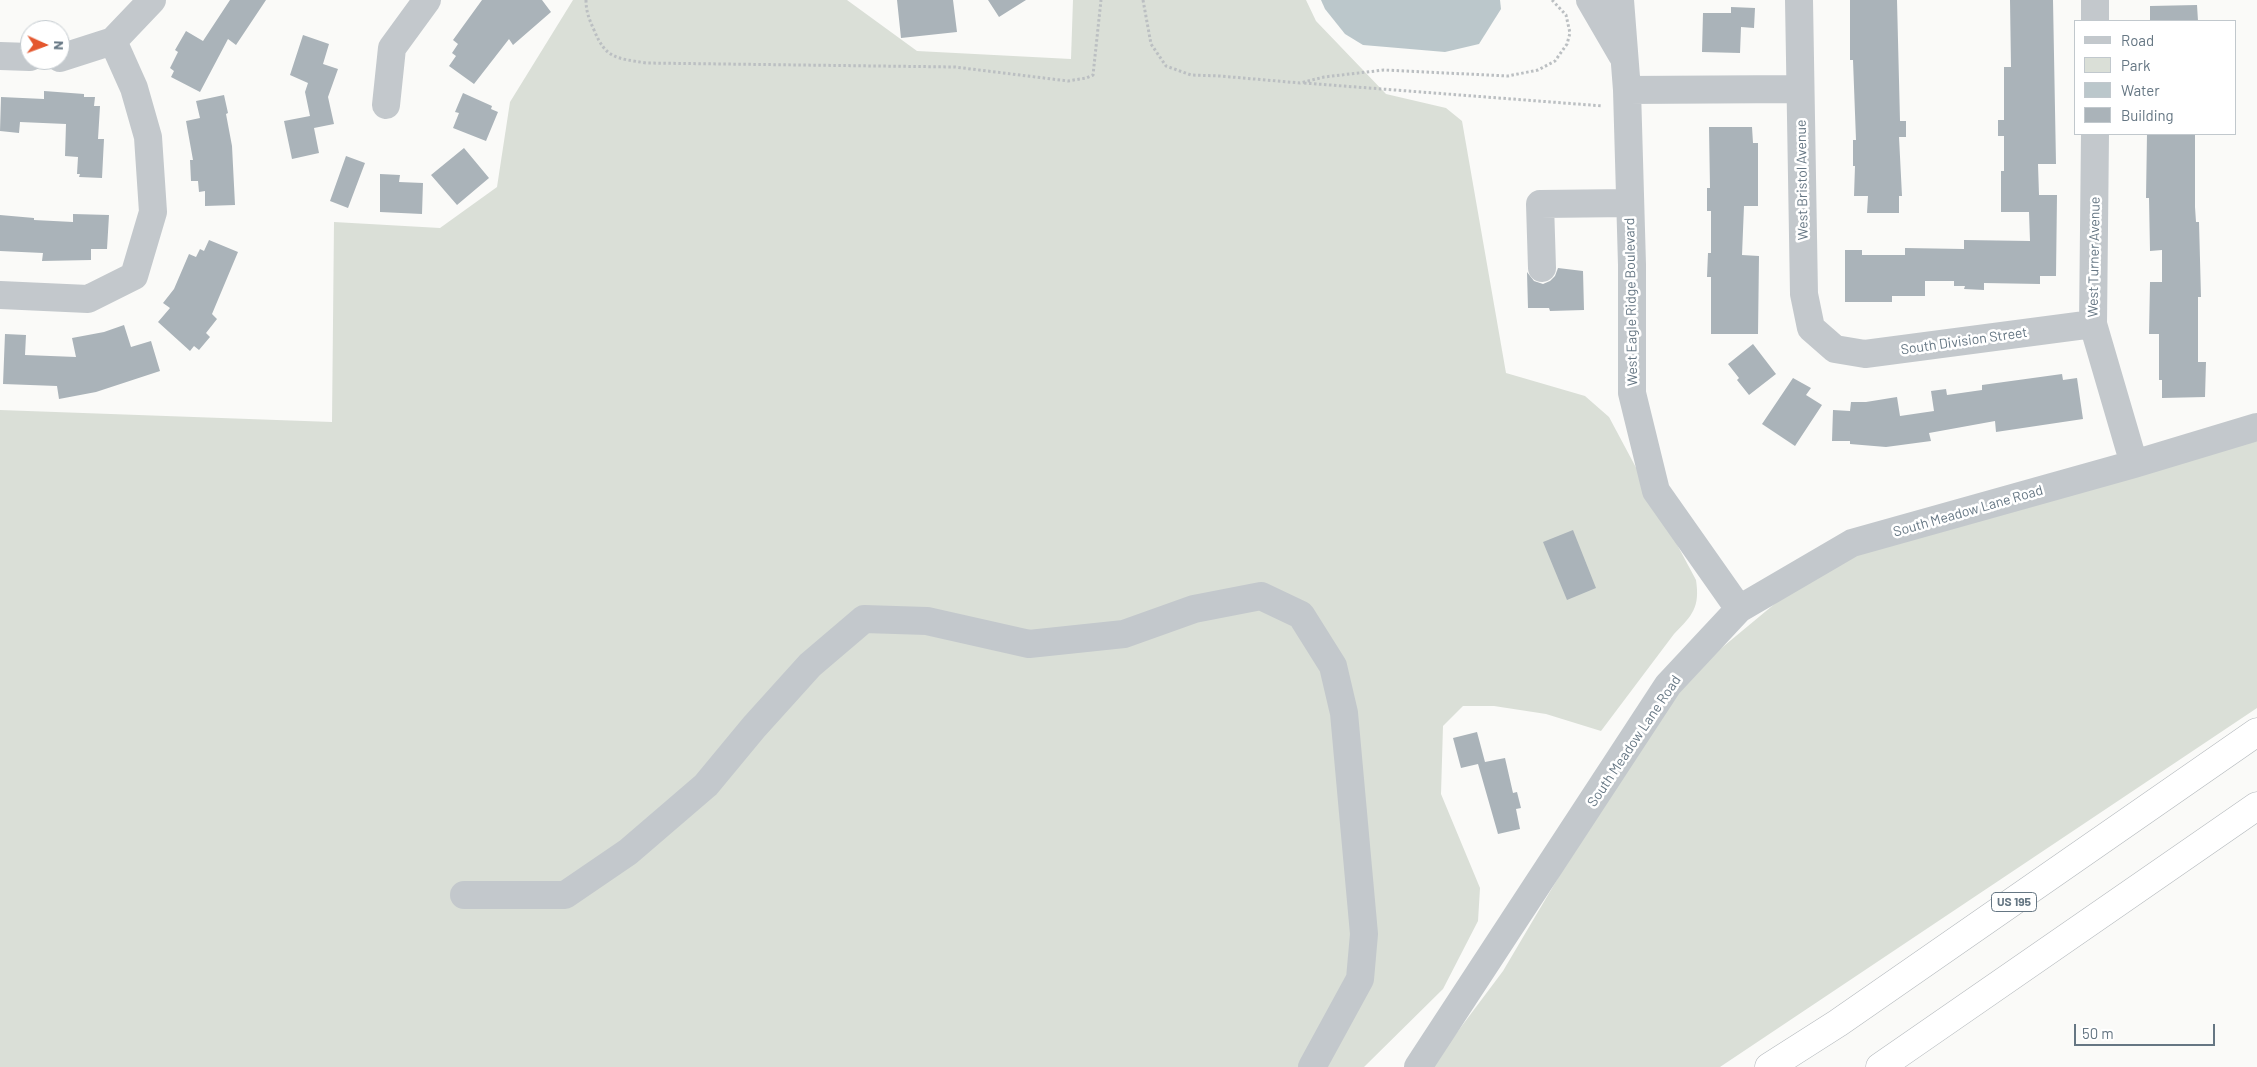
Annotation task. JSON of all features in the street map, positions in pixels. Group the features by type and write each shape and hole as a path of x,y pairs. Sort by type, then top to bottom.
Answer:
{"highway":[{"name":"US 195","path":"1769,1067 1846,1017 2257,732"},
{"path":"1880,1067 2257,806"}],"street":[{"path":"70,55 113,41 152,0"},
{"path":"386,105 392,48 427,0"},
{"name":"West Eagle Ridge Boulevard","path":"1590,0 1623,56"},
{"name":"West Eagle Ridge Boulevard","path":"1620,0 1627,90 1632,393 1656,491 1739,609"},
{"name":"West Bristol Avenue","path":"1799,0 1804,294 1811,328 1835,349"},
{"path":"2095,0 2095,20"},
{"path":"0,296 88,299 134,276 154,212 148,137 134,88 113,41"},
{"path":"0,56 20,57"},
{"path":"1627,90 1800,89"},
{"name":"West Turner Avenue","path":"2095,135 2093,324 2134,464"},
{"path":"1542,268 1540,204 1630,203"},
{"name":"South Division Street","path":"1835,349 1865,354 2093,324"},
{"name":"South Meadow Lane Road","path":"1418,1067 1668,685 1739,609 1852,543 2134,464 2257,427"},
{"path":"464,895 565,895 620,857 706,785 754,727 810,665 864,619 927,621 1029,644 1124,634 1194,609 1261,596 1301,615 1334,666 1344,713 1364,934 1360,979 1312,1067"}],"path":[{"path":"586,0 586,11 603,50 617,58 646,63 955,67 1068,81 1093,75 1101,0"},
{"path":"1143,0 1151,44 1166,66 1191,76 1220,76 1603,106"},
{"path":"1300,83 1324,77 1384,70 1508,76 1538,70 1555,61 1567,44 1570,33 1566,15 1552,0"}],"green space":[{"path":"573,0 847,0 917,51 1071,59 1073,0 1306,0 1316,21 1386,94 1446,108 1462,121 1506,373 1585,396 1609,417 1696,580 1697,597 1694,610 1690,616 1674,634 1601,731 1546,714 1494,706 1463,706 1443,726 1441,794 1480,888 1478,921 1443,989 1364,1067 0,1067 0,410 332,422 334,222 440,228 497,187 510,102"},
{"path":"2257,441 2257,708 1720,1067 1431,1067 1503,971 1642,736 1701,665 1789,592 1841,563 1883,543"}],"water":[{"path":"1321,0 1500,0 1501,9 1479,44 1445,52 1363,45 1345,34 1325,9"}],"building":[{"path":"230,0 266,0 236,45 228,39 200,92 171,77 174,71 170,68 178,52 175,50 186,31 203,41"},
{"path":"482,0 542,0 551,12 513,45 509,39 474,84 449,66 456,56 452,53 458,44 453,40"},
{"path":"897,0 953,0 957,32 901,38"},
{"path":"988,0 1026,0 999,17"},
{"path":"1850,0 1897,0 1900,121 1906,121 1906,137 1899,137 1902,196 1899,196 1899,213 1867,213 1868,196 1854,196 1855,166 1853,166 1853,140 1856,140 1853,60 1850,60"},
{"path":"2010,0 2053,0 2056,164 2038,164 2039,195 2057,195 2056,276 2040,276 2040,284 1984,283 1984,290 1964,289 1965,286 1954,286 1954,281 1925,281 1925,296 1892,296 1892,302 1845,302 1845,250 1862,250 1862,255 1905,255 1905,248 1964,249 1964,240 2030,241 2029,212 2001,212 2001,171 2004,171 2004,136 1998,136 1998,120 2004,120 2004,67 2011,67"},
{"path":"2197,5 2198,20 2150,20 2150,6"},
{"path":"1731,7 1755,8 1754,28 1741,27 1740,53 1702,52 1703,13 1731,13"},
{"path":"303,35 329,44 323,64 338,69 328,97 334,124 314,128 319,153 292,159 284,121 310,116 305,92 308,83 290,75"},
{"path":"44,91 84,94 84,97 95,97 94,106 100,106 98,139 104,139 102,178 79,177 80,174 77,174 78,157 65,156 66,124 20,122 19,133 0,131 1,97 44,99"},
{"path":"463,93 492,106 491,109 498,112 486,141 453,128 459,113 455,112"},
{"path":"224,95 232,146 235,205 205,206 205,191 199,192 198,181 191,181 190,160 193,160 186,121 200,118 196,101"},
{"path":"1709,127 1752,127 1753,143 1758,143 1758,206 1744,206 1742,255 1759,256 1758,334 1711,334 1711,277 1707,277 1708,253 1711,253 1711,211 1707,211 1707,188 1710,188"},
{"path":"2147,135 2195,135 2195,207 2196,222 2199,222 2201,297 2198,297 2198,362 2206,362 2205,397 2162,398 2162,380 2159,380 2159,334 2149,334 2150,282 2162,282 2162,250 2150,251 2149,198 2146,198"},
{"path":"464,148 489,178 457,205 431,175"},
{"path":"346,156 365,163 348,208 330,201"},
{"path":"380,174 400,175 399,182 423,183 422,214 380,212"},
{"path":"73,214 109,215 107,249 91,249 91,260 42,261 43,253 0,251 0,215 34,218 34,220 73,222"},
{"path":"209,240 238,252 212,314 217,319 206,333 210,337 199,350 194,346 190,351 158,322 170,308 163,303 174,289 189,254 196,257 200,249 204,251"},
{"path":"1558,268 1583,271 1584,310 1550,311 1549,308 1528,308 1527,272 1534,281 1543,284 1555,276"},
{"path":"124,325 131,347 151,341 160,371 96,392 59,399 57,386 3,384 5,334 26,335 25,355 76,357 72,338 104,332"},
{"path":"1753,344 1776,374 1749,395 1737,380 1739,378 1728,364"},
{"path":"2062,374 2063,380 2077,378 2083,419 1996,432 1995,421 1929,433 1931,441 1886,447 1850,444 1850,441 1832,441 1833,410 1850,411 1851,402 1866,402 1897,397 1900,416 1934,411 1931,391 1946,389 1947,395 1982,390 1982,385"},
{"path":"1793,378 1811,388 1806,395 1822,405 1795,446 1762,424"},
{"path":"1573,530 1596,588 1567,600 1543,542"},
{"path":"1477,732 1485,762 1505,758 1513,793 1517,792 1521,808 1516,809 1520,829 1498,834 1478,764 1461,768 1453,738"}]}
